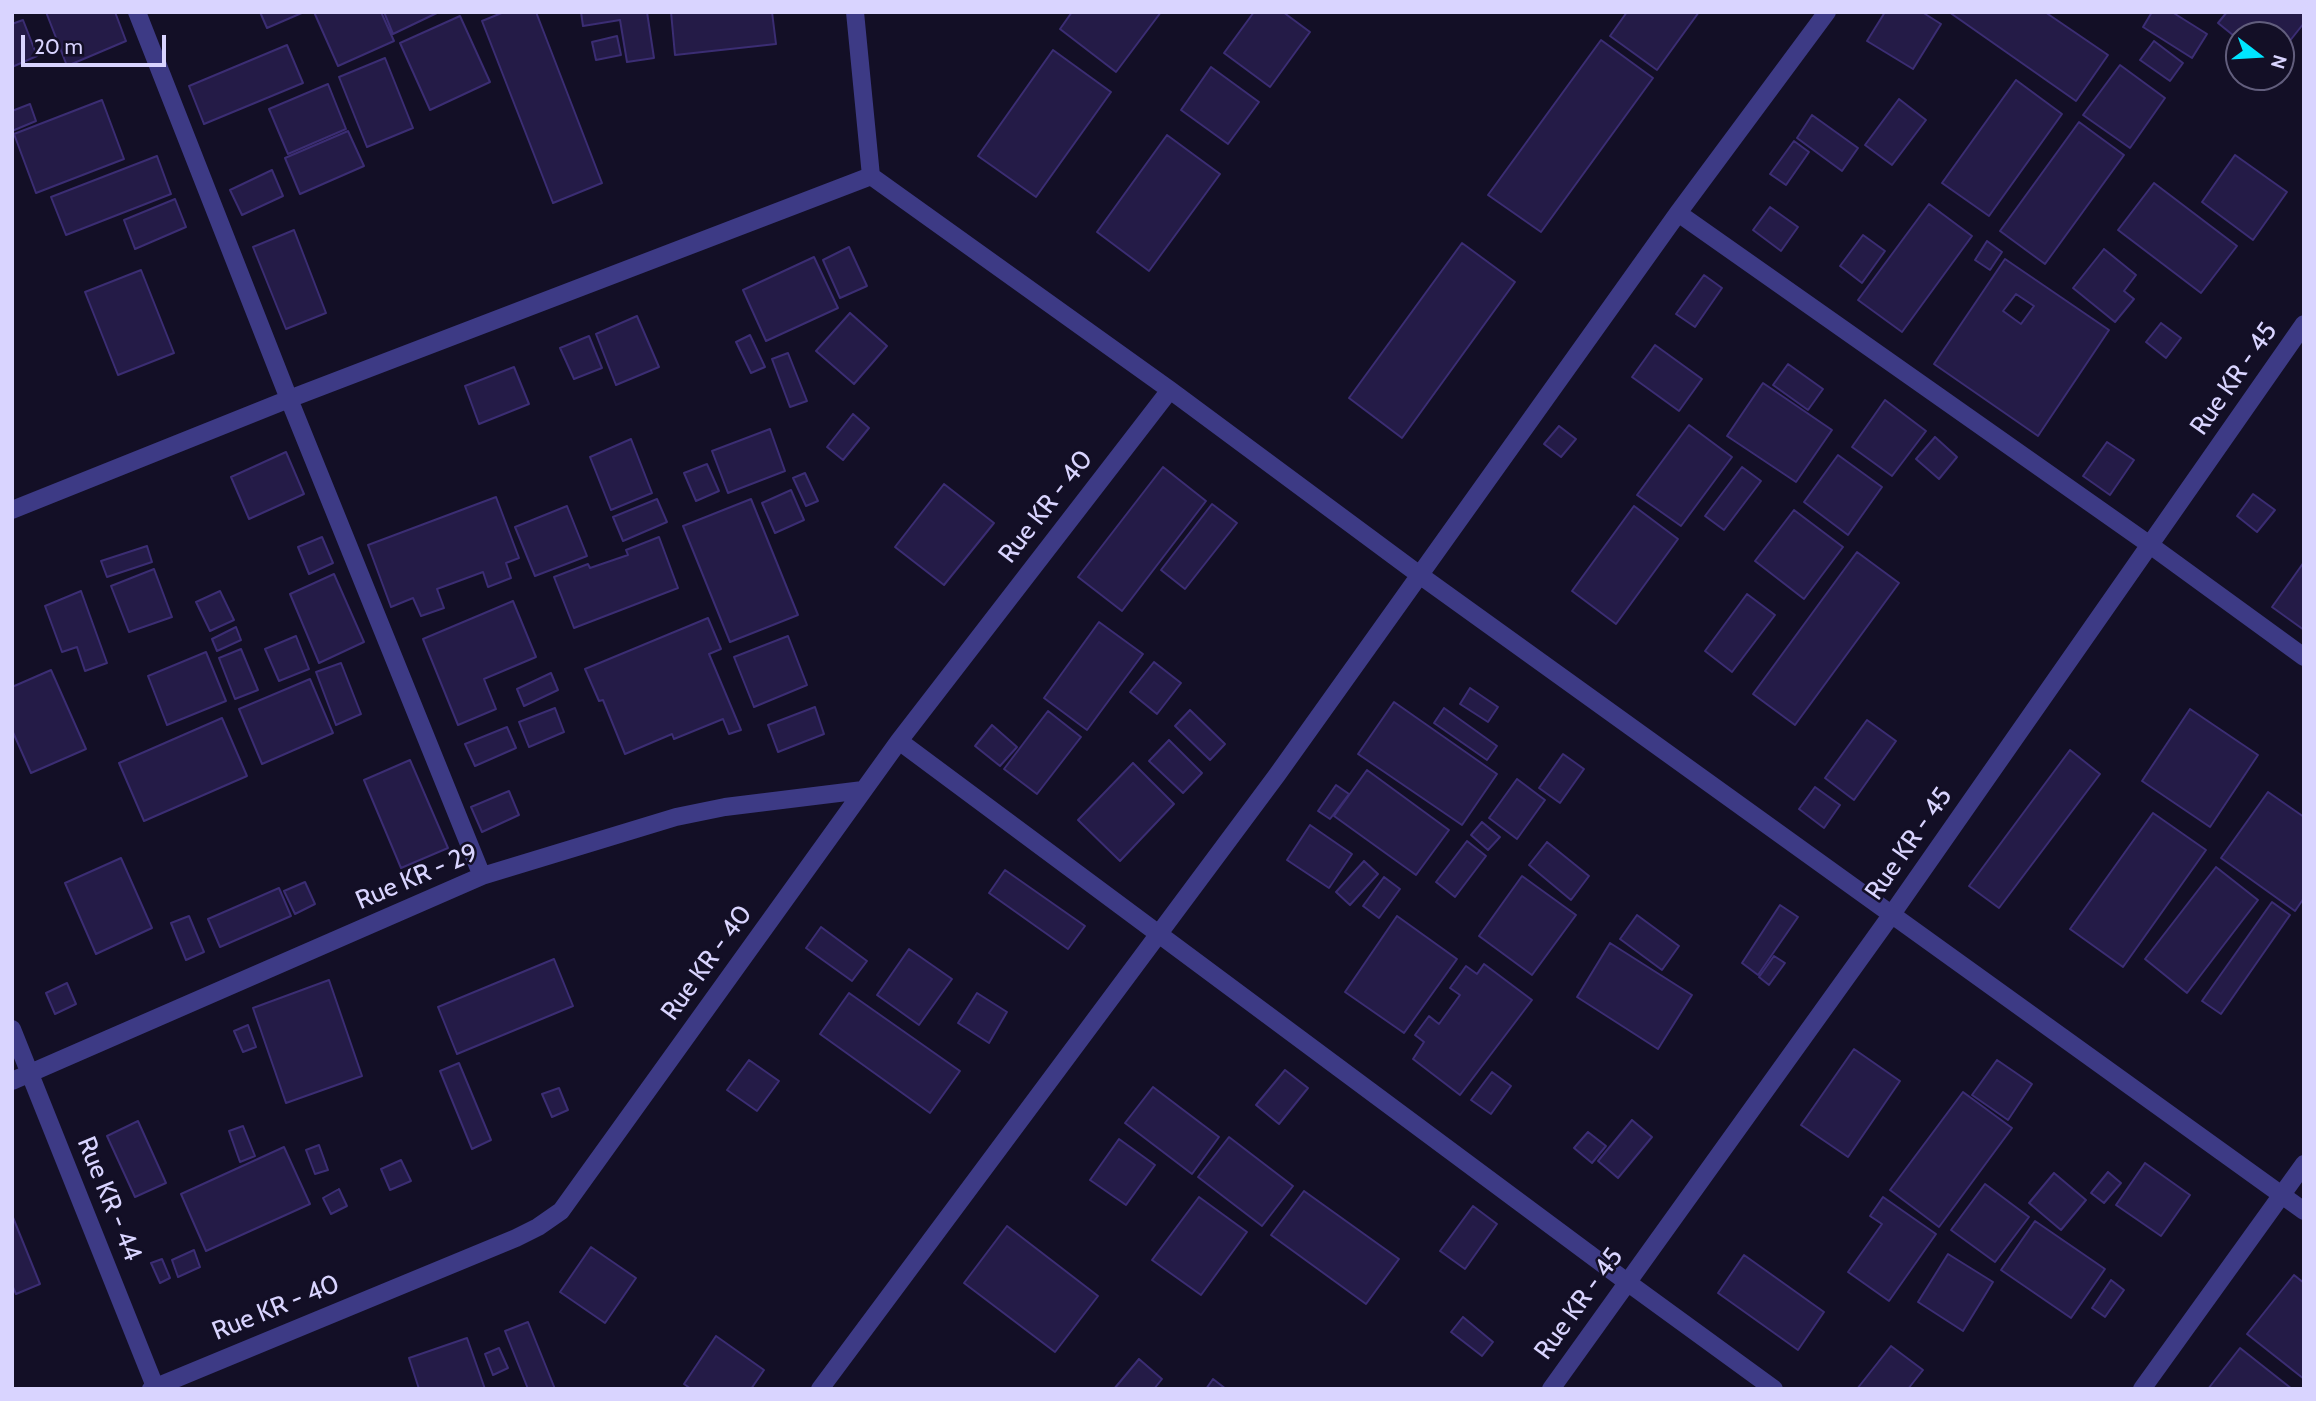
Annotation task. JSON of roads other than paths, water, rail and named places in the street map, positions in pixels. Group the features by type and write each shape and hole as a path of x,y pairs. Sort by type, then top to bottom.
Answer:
{"street":[{"path":"137,12 289,399 482,876"},
{"path":"855,12 871,176 1170,390 1421,576 2304,1211"},
{"path":"820,1389 1159,934 1421,576 1678,213 1827,12"},
{"path":"12,510 289,399 871,176"},
{"path":"1678,213 2150,545 2304,657"},
{"name":"Rue KR - 45","path":"1551,1389 1892,914 2304,324"},
{"name":"Rue KR - 40","path":"154,1388 516,1238 561,1211 899,741 1170,390"},
{"path":"899,741 1774,1389"},
{"name":"Rue KR - 29","path":"12,1081 482,876 676,817 725,807 863,790"},
{"name":"Rue KR - 44","path":"12,1029 154,1388"},
{"path":"2142,1389 2304,1164"}]}
